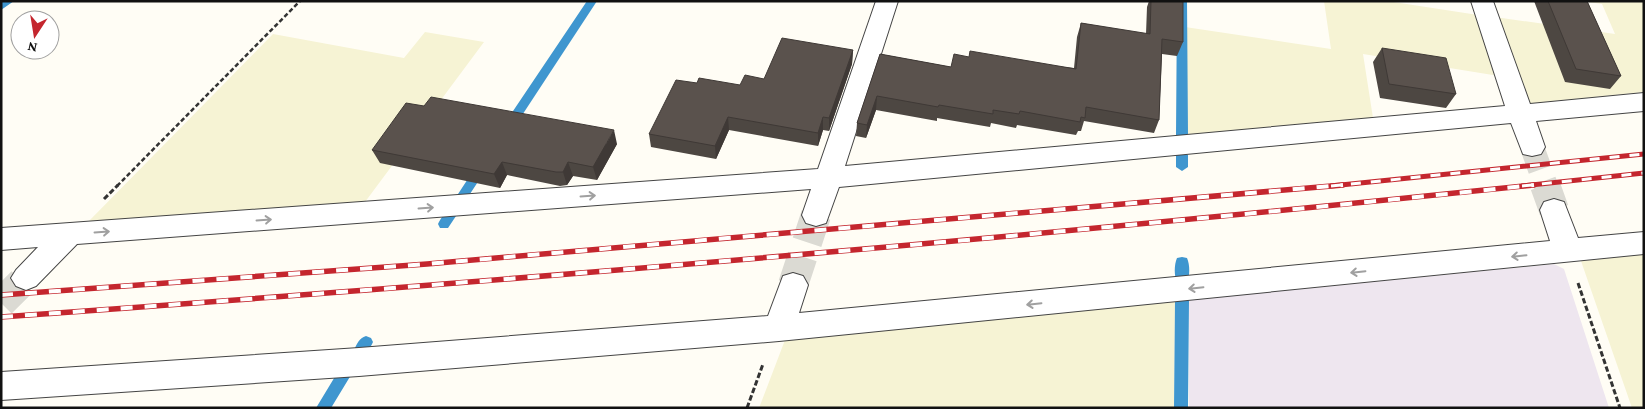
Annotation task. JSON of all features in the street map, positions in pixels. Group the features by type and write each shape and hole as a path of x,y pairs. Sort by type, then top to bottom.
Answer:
{"street":[{"path":"816,215 887,1"},
{"path":"1482,1 1532,147"},
{"path":"1,238 69,235 828,178 1521,115 1644,102"},
{"path":"1554,210 1568,252"},
{"path":"26,278 69,235"},
{"path":"1,386 359,362 779,328 1568,252 1644,243"},
{"path":"779,328 793,285"}],"path":[{"path":"69,235 300,1"},
{"path":"1568,252 1620,408"},
{"path":"747,408 758,376 779,328"}],"shaded area":[{"path":"1324,1 1387,1 1478,15 1499,76 1363,54 1373,118 1185,135 1185,27 1331,49"},
{"path":"1582,1 1644,1 1644,92 1525,104 1495,17 1615,34 1602,4"},
{"path":"425,32 484,42 365,202 88,222 273,34 404,58"},
{"path":"1644,254 1644,408 1632,408 1581,261"},
{"path":"1554,264 1564,269 1609,408 1189,408 1189,300"},
{"path":"1175,301 1174,408 759,408 785,340"}],"building":[{"path":"1151,1 1183,1 1183,42 1162,39 1159,120 1086,107 1085,118 1081,117 1080,122 1020,111 1019,114 993,110 993,114 939,105 938,107 877,96 867,125 857,123 880,54 951,67 954,54 969,57 970,51 1076,69 1081,23 1150,34"},
{"path":"1548,1 1587,1 1621,76 1576,69"},
{"path":"782,38 853,50 829,118 823,117 818,133 728,117 715,146 649,134 676,80 697,83 699,78 740,85 745,75 764,79"},
{"path":"1382,48 1446,58 1456,94 1389,84"},
{"path":"431,97 614,130 593,167 568,162 563,172 502,162 494,174 372,150 406,103 424,106"}],"waterway":[{"path":"1,7 9,1"},
{"path":"509,126 592,1"},
{"path":"1182,1 1182,135"},
{"path":"1182,155 1182,167"},
{"path":"464,194 481,168"},
{"path":"444,224 450,216"},
{"path":"1182,262 1182,278"},
{"path":"1181,408 1182,301"},
{"path":"361,350 366,342"},
{"path":"323,408 344,375"}],"tunnel":[{"path":"1532,147 1546,186"},
{"path":"1545,185 1554,210"},
{"path":"793,285 816,215"},
{"path":"1,303 26,278"}],"railway":[{"path":"1331,186 1644,154"},
{"path":"1522,186 1644,173"},
{"path":"1,295 427,264 1343,185"},
{"path":"1,317 384,289 960,241 1534,185"}]}
